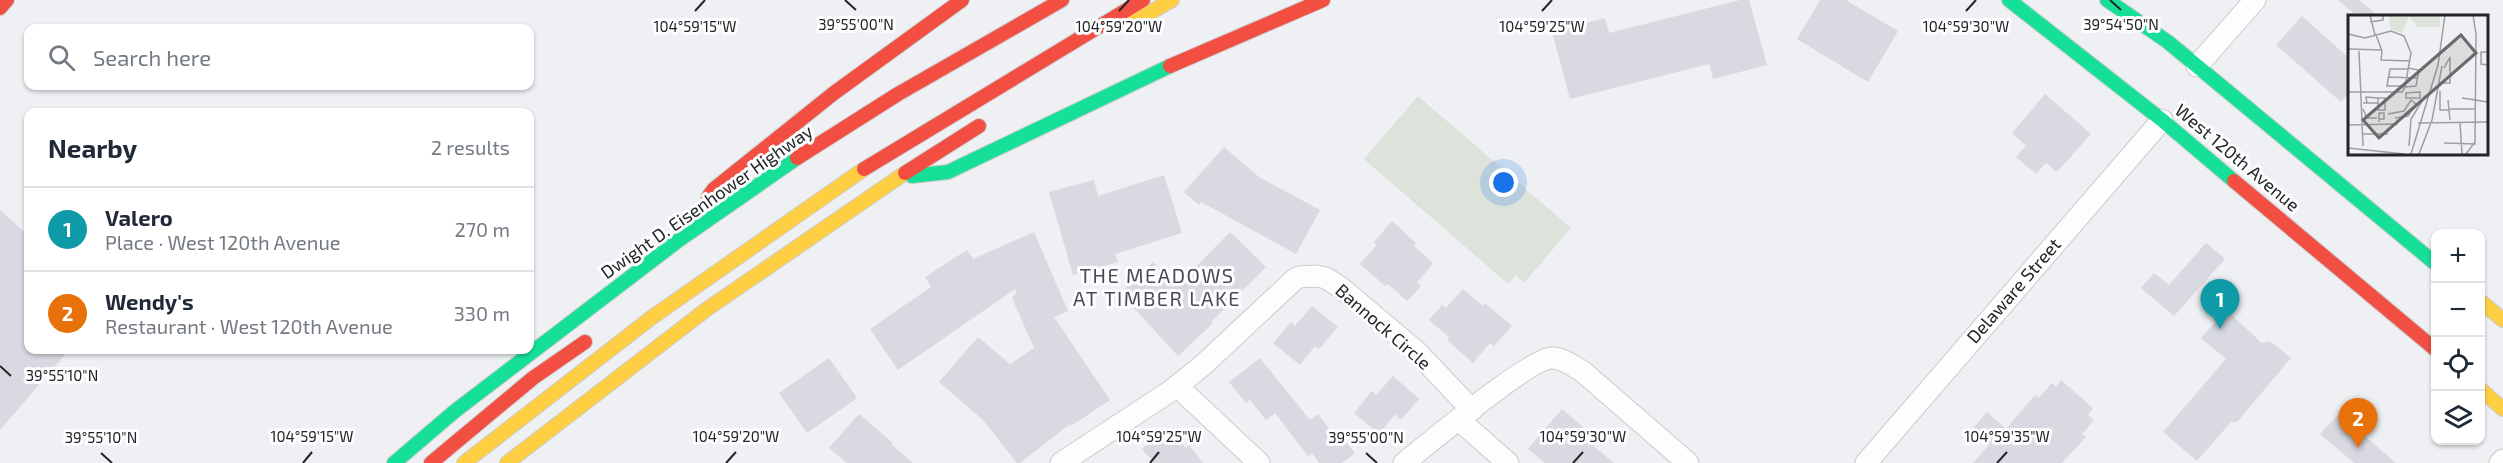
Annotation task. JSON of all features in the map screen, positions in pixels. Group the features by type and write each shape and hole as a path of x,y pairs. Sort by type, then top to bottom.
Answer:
{"main road":[{"path":"0,8 7,0"},
{"path":"679,240 714,189 834,93 962,0"},
{"name":"Dwight D. Eisenhower Highway","path":"534,350 679,240 767,177 898,94 1062,0"},
{"path":"464,463 651,318 865,170 1143,0"},
{"path":"1096,44 1172,0"},
{"path":"898,178 948,172 1203,51 1323,0"},
{"name":"West 120th Avenue","path":"2009,0 2162,120 2431,346"},
{"path":"2107,0 2168,42 2431,260"},
{"path":"507,463 707,309 898,178 991,119"},
{"path":"2485,304 2503,320"},
{"path":"431,463 533,378 600,331"},
{"name":"Dwight D. Eisenhower Highway","path":"394,463 454,411 529,354"},
{"path":"2483,391 2503,409"}],"street":[{"path":"2197,66 2255,0"},
{"name":"Delaware Street","path":"1866,463 2162,120"},
{"name":"Bannock Circle","path":"1061,463 1177,386 1202,366 1294,280 1309,276 1326,278 1356,299 1416,351 1465,415"},
{"path":"1404,463 1537,363 1552,358 1566,362 1582,371 1688,463"},
{"path":"1177,386 1259,463"},
{"path":"1465,415 1508,463"}],"shaded area":[{"path":"1418,96 1571,228 1524,283 1516,275 1508,284 1364,159"}],"building":[{"path":"1740,0 1749,0 1767,65 1713,79 1709,64 1570,99 1552,32 1605,18 1609,33"},
{"path":"1820,0 1846,0 1898,31 1868,82 1797,39"},
{"path":"2338,0 2359,0 2377,15 2356,15"},
{"path":"2302,16 2348,57 2348,94 2341,102 2276,45"},
{"path":"2045,94 2091,134 2057,172 2046,163 2036,174 2016,157 2026,146 2012,133"},
{"path":"1224,147 1259,177 1320,210 1296,254 1201,202 1199,205 1184,192"},
{"path":"1164,175 1182,233 1115,254 1118,262 1073,275 1049,192 1094,180 1098,196"},
{"path":"0,210 24,231 24,354 66,354 0,430"},
{"path":"1392,221 1416,243 1414,246 1433,263 1417,283 1421,286 1407,301 1388,284 1385,286 1360,264 1377,245 1374,242"},
{"path":"1034,232 1068,311 1054,317 1110,400 1071,426 1070,424 1017,463 983,420 939,382 978,337 1010,364 1034,348 1012,298 1017,292 1015,289 898,370 870,329 931,287 925,277 967,250 973,259"},
{"path":"1230,232 1266,267 1178,356 1120,293 1153,262 1177,286"},
{"path":"2206,243 2225,259 2174,316 2141,288 2154,273 2169,285"},
{"path":"1463,289 1483,306 1485,303 1512,326 1494,346 1490,343 1473,363 1447,340 1449,337 1429,320 1442,305 1446,308"},
{"path":"1312,306 1338,327 1319,349 1315,346 1300,365 1273,343 1291,322 1295,326"},
{"path":"2226,310 2262,343 2270,341 2291,358 2237,422 2231,422 2197,461 2163,432 2226,359 2201,338"},
{"path":"829,358 857,398 807,433 779,393"},
{"path":"1260,358 1310,420 1318,414 1334,435 1338,432 1355,453 1342,463 1319,463 1312,453 1308,456 1275,413 1266,420 1250,400 1246,403 1229,382"},
{"path":"1393,376 1419,399 1401,420 1395,414 1379,434 1354,413 1372,391 1376,395"},
{"path":"2061,380 2093,408 2088,415 2094,420 2082,434 2086,437 2062,463 1973,463 1988,446 1971,431 1987,412 2006,429 2035,395 2039,398 2052,383 2056,387"},
{"path":"1562,409 1583,427 1578,433 1614,463 1545,463 1528,449"},
{"path":"859,414 913,463 847,463 829,448"},
{"path":"2339,414 2396,463 2354,463 2320,434"},
{"path":"1169,427 1186,448 1189,445 1203,463 1154,463 1142,449"}],"traffic: fast":[{"path":"2009,0 2162,120 2234,181"},
{"path":"2107,0 2168,42 2431,260"},
{"path":"912,176 948,172 1170,66"},
{"path":"534,351 679,240 797,158"},
{"path":"394,463 455,411 530,354"}],"traffic: slow":[{"path":"1128,25 1172,0"},
{"path":"464,463 651,318 864,169"},
{"path":"507,463 707,309 905,173"},
{"path":"2485,305 2503,320"},
{"path":"2482,391 2503,409"}],"traffic: jam":[{"path":"0,8 7,0"},
{"path":"708,197 714,189 834,93 962,0"},
{"path":"797,158 898,94 1062,0"},
{"path":"864,169 1143,0"},
{"path":"1170,66 1323,0"},
{"path":"905,173 979,126"},
{"path":"2234,181 2431,346"},
{"path":"431,463 533,378 585,342"}],"place":[{"name":"Valero","path":"2220,329"},
{"name":"Wendy's","path":"2358,448"}],"district":[{"name":"THE MEADOWS AT TIMBER LAKE","path":"1157,288"}]}
